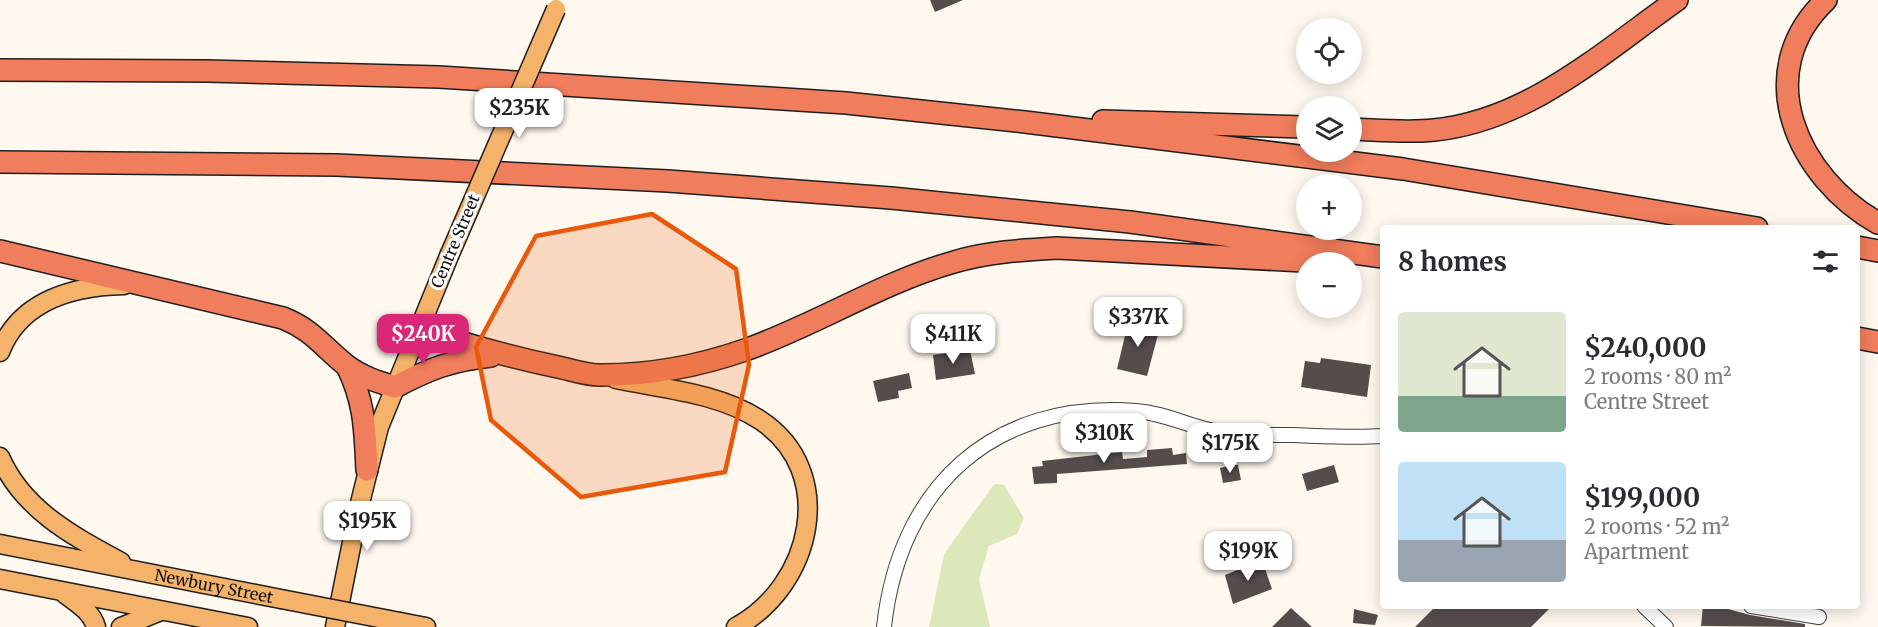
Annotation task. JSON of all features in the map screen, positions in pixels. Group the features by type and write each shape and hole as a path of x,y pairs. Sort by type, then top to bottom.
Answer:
{"highway":[{"path":"1362,130 1404,132 1436,130 1483,119 1518,107 1545,92 1677,0"},
{"path":"1826,0 1804,26 1790,60 1787,95 1790,114 1803,150 1824,181 1851,206 1878,223"},
{"path":"0,70 207,71 452,78 846,103 1025,122 1403,169 1739,225"},
{"path":"1025,122 1134,120 1296,127"},
{"path":"0,162 337,165 668,181 891,198 1130,222 1380,257"},
{"path":"417,329 501,355 600,376 670,369 706,362 788,332 858,298 919,273 989,255 1057,248 1296,261"},
{"path":"1860,248 1878,251"},
{"path":"0,251 283,318 302,326 318,337 347,365 372,381 395,387 435,366 463,359 501,355"},
{"path":"1362,264 1380,265"},
{"path":"1860,339 1878,342"},
{"path":"347,365 360,391 364,411 368,470"}],"main road":[{"name":"Centre Street","path":"335,627 368,470 380,427 417,329 558,4"},
{"path":"0,352 14,326 54,297 94,286 142,285"},
{"path":"600,376 718,401 743,410 762,421 791,449 805,489 807,508 804,542 791,575 779,591 761,610 736,627"},
{"path":"0,457 10,479 37,510 71,534 136,570"},
{"name":"Newbury Street","path":"0,544 426,627"},
{"path":"0,579 248,627"},
{"path":"61,591 83,607 94,620 96,627"},
{"path":"121,627 162,610"}],"street":[{"path":"884,627 893,573 911,525 923,506 953,470 975,451 1002,435 1068,412 1112,410 1164,414 1218,432 1380,436"},
{"path":"1647,609 1666,627"},
{"path":"1770,609 1819,617"}],"highlighted area":[{"path":"652,214 736,269 749,365 725,472 581,497 491,420 476,347 536,236"}],"green space":[{"path":"994,484 1004,485 1024,518 1017,534 989,546 979,579 990,627 929,627 944,554"}],"building":[{"path":"930,0 963,0 935,12"},
{"path":"1129,319 1160,327 1147,376 1117,369"},
{"path":"970,350 975,374 936,380 933,355"},
{"path":"1321,358 1371,365 1367,397 1301,387 1305,361 1320,363"},
{"path":"909,373 912,388 898,391 899,398 878,402 873,381"},
{"path":"1172,448 1173,455 1186,453 1187,464 1057,474 1057,483 1034,484 1032,467 1043,466 1042,461 1122,452 1123,459 1147,457 1147,450"},
{"path":"1238,465 1241,480 1223,483 1220,468"},
{"path":"1334,465 1339,482 1307,491 1302,474"},
{"path":"1262,560 1272,589 1233,604 1225,575"},
{"path":"1291,608 1312,627 1272,627"},
{"path":"1354,609 1378,615 1375,625 1353,623"},
{"path":"1433,609 1549,609 1531,627 1415,627"},
{"path":"1703,609 1728,609 1805,624 1805,627 1701,626"}]}
